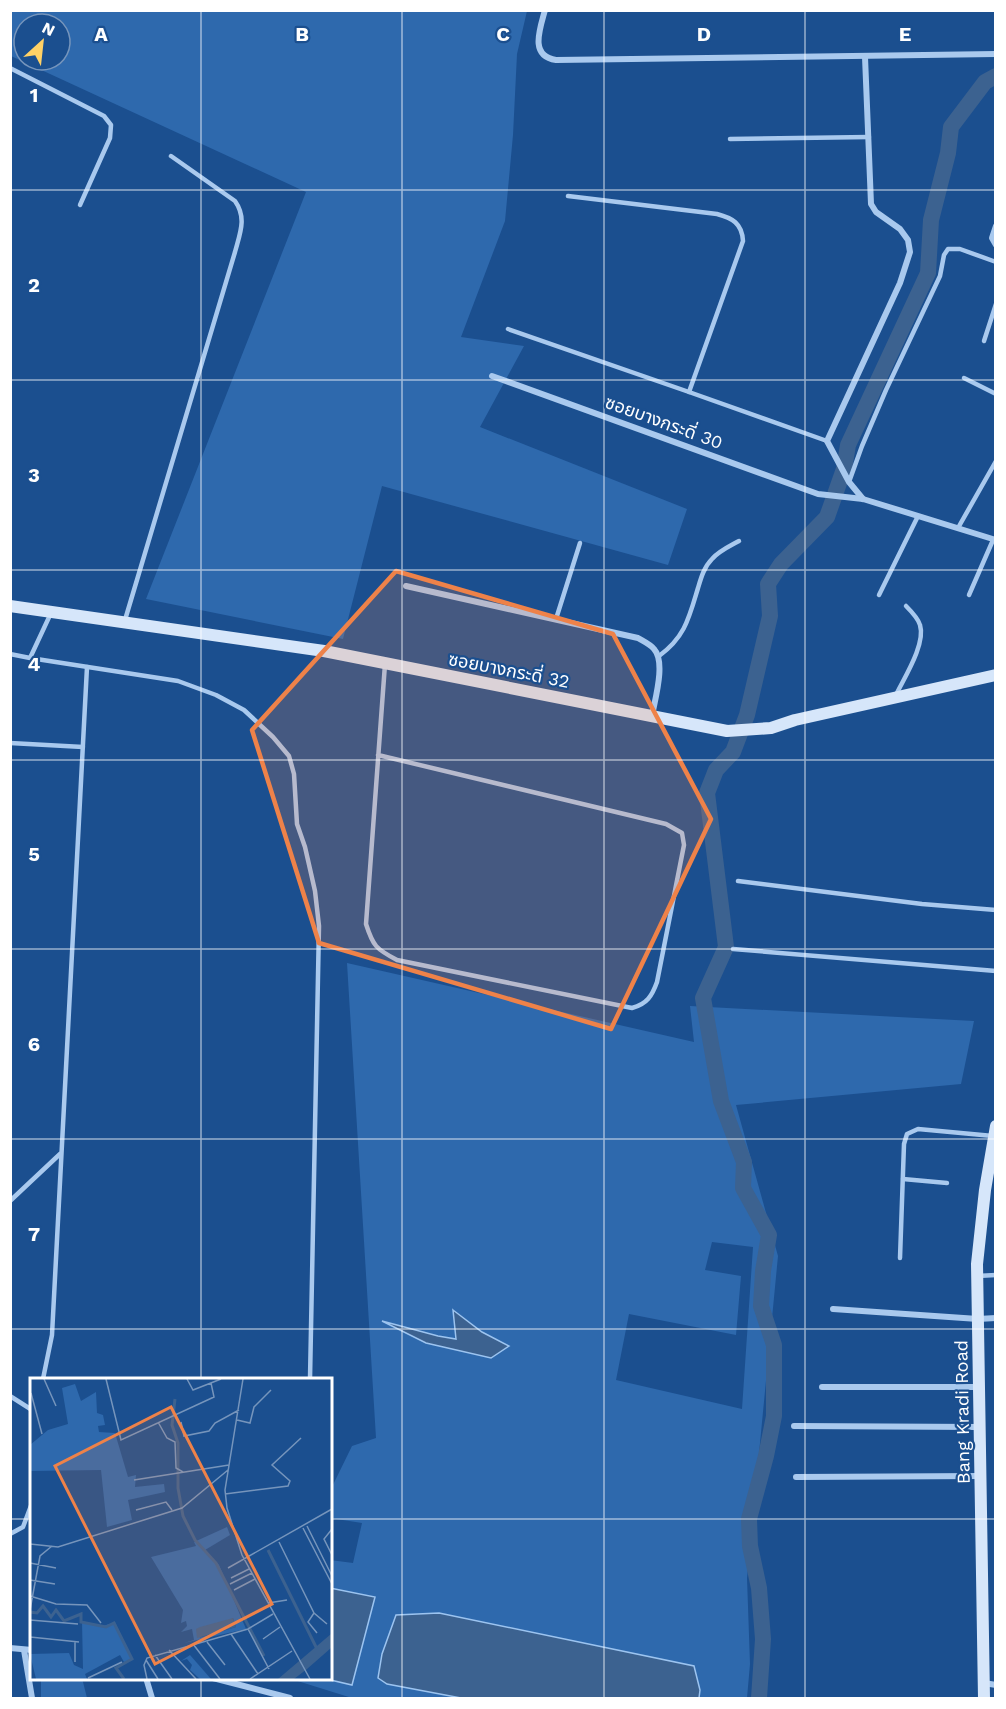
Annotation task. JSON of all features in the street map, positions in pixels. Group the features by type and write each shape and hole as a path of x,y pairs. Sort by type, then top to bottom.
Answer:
{"street":[{"path":"544,10 538,48 548,59 996,54"},
{"path":"862,499 849,482 827,441 900,283 910,252 908,240 900,230 876,212 871,204 865,57"},
{"path":"996,226 992,238 996,245"},
{"name":"ซอยบางกระดี่ 30","path":"492,376 818,494 862,499 994,540"},
{"path":"406,586 638,638 653,647 659,656 660,667 652,716"},
{"name":"ซอยบางกระดี่ 32","path":"10,606 324,651 727,731 771,728 996,675"},
{"name":"Bang Kradi Road","path":"984,1698 990,1684 981,1476 977,1276 985,1190 995,1132"},
{"path":"833,1309 978,1319 996,1318"},
{"path":"822,1387 980,1387"},
{"path":"794,1426 980,1427"},
{"path":"796,1478 981,1476"},
{"path":"10,1648 28,1650 30,1674"},
{"path":"30,1679 32,1698"},
{"path":"147,1679 152,1698"},
{"path":"220,1679 290,1698"}],"lane":[{"path":"10,69 104,116 111,125 111,138 80,206"},
{"path":"730,139 869,137"},
{"path":"125,623 243,219 236,201 171,156"},
{"path":"568,196 717,214 729,217 742,230 743,241 689,392"},
{"path":"849,482 886,390 940,276 944,255 948,249 960,249 996,262"},
{"path":"984,341 996,304"},
{"path":"508,329 827,441"},
{"path":"964,378 996,394"},
{"path":"958,528 996,462"},
{"path":"879,595 918,516"},
{"path":"969,596 994,540"},
{"path":"659,656 681,636 688,622 704,569 721,551 739,541"},
{"path":"556,619 580,543"},
{"path":"894,698 916,653 921,636 920,624 906,606"},
{"path":"30,658 51,612"},
{"path":"10,654 178,681 216,695 244,710 273,737 289,756 294,774 297,824 305,846 315,891 319,926 310,1378"},
{"path":"378,755 666,824 682,833 684,845 657,982 652,996 643,1005 632,1008 397,960 384,953 372,942 366,924 378,755 385,664"},
{"path":"43,1378 52,1335 87,667"},
{"path":"10,744 83,747"},
{"path":"738,881 922,904 996,910"},
{"path":"734,949 996,972"},
{"path":"900,1258 904,1144 907,1134 918,1130 995,1132"},
{"path":"10,1201 60,1154"},
{"path":"903,1179 947,1183"},
{"path":"977,1276 996,1275"},
{"path":"10,1396 30,1409"},
{"path":"10,1534 23,1527 30,1508"}],"highlighted area":[{"path":"396,571 613,634 711,819 611,1029 319,943 252,730"}],"shaded area":[{"path":"11,11 527,11 517,54 513,135 505,221 461,337 524,346 480,427 687,509 668,565 382,486 343,639 146,599 306,192 46,72 72,72 72,12 12,12 12,56"},
{"path":"347,963 694,1042 690,1006 974,1021 961,1084 736,1105 778,1256 747,1578 750,1664 747,1698 699,1698 700,1690 387,1684 461,1698 352,1698 291,1679 326,1679 352,1685 375,1597 332,1588 332,1560 353,1563 362,1523 332,1518 332,1487 352,1446 376,1438","holes":["712,1242 753,1247 742,1409 616,1380 629,1314 736,1335 741,1276 705,1270","454,1310 482,1332 508,1346 491,1357 426,1343 386,1322 457,1339"]},
{"path":"453,1310 482,1332 509,1346 491,1358 426,1343 382,1321 456,1339"},
{"path":"332,1588 375,1597 352,1685 326,1679 332,1679"},
{"path":"439,1613 694,1666 700,1690 699,1698 461,1698 387,1684 378,1678 382,1654 396,1615"},
{"path":"41,1679 82,1679 87,1698 41,1698"}],"waterway":[{"path":"759,1698 763,1639 759,1588 750,1546 749,1519 774,1416 774,1345 761,1306 763,1271 769,1235 743,1188 744,1162 721,1101 703,998 726,947 707,793 716,770 733,752 747,715 770,616 768,584 781,564 827,517 844,469 848,445 928,273 931,220 948,153 951,127 985,82 996,76"}]}
